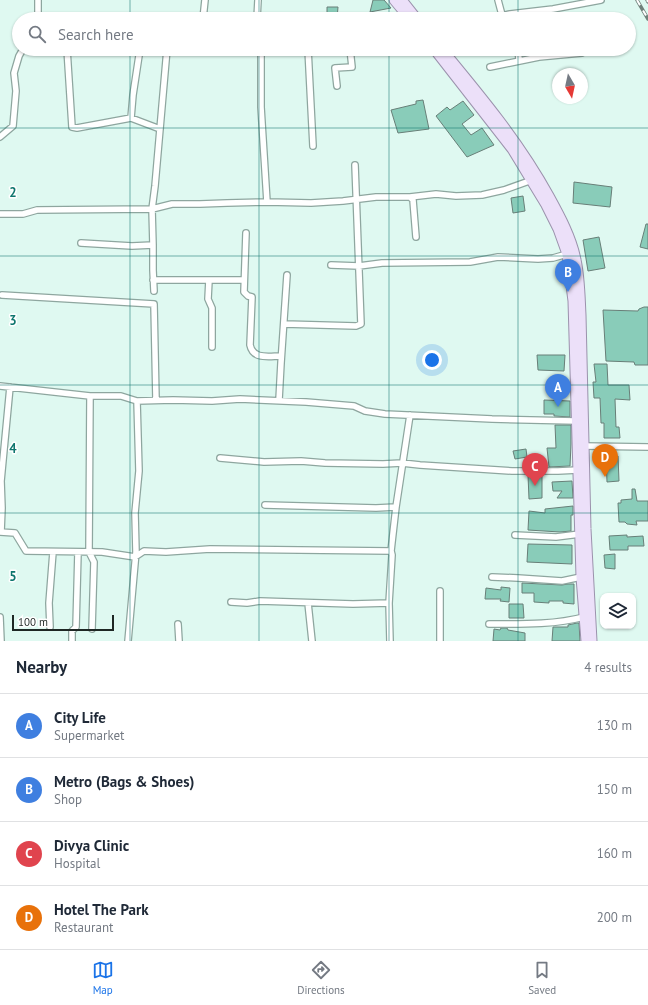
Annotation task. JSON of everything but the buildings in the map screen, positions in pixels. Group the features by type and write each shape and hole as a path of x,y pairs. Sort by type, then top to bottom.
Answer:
{"main road":[{"path":"394,0 404,12"},
{"path":"402,0 411,12"},
{"path":"439,56 512,149 532,180 552,217 567,254 573,301 581,577 586,641"},
{"path":"448,56 477,92 523,153 539,177 566,228 576,260 581,314 586,530 592,641"}],"street":[{"path":"38,0 38,12"},
{"path":"204,12 205,0"},
{"path":"257,12 258,0"},
{"path":"498,0 501,12"},
{"path":"531,12 601,0"},
{"path":"0,137 13,126 16,91 14,73 19,56"},
{"path":"68,56 72,127 78,128 132,118 160,129"},
{"path":"132,118 133,95 139,56"},
{"path":"154,291 152,209 166,56"},
{"path":"261,56 261,107 267,202"},
{"path":"308,56 313,146"},
{"path":"337,86 335,68 352,67 351,56"},
{"path":"519,56 520,60"},
{"path":"490,67 520,60 550,56"},
{"path":"284,324 356,326 361,324 355,165"},
{"path":"0,214 22,214 37,210 152,209 172,204 267,202 311,203 376,197 410,197 436,194 456,196 482,195 504,190 532,180"},
{"path":"410,197 413,200 416,237"},
{"path":"246,233 244,292 248,296 252,297 251,349 253,353 260,356 281,356"},
{"path":"81,244 132,246 153,245"},
{"path":"331,264 359,266 382,263 470,262 498,257 538,259 554,258 567,254"},
{"path":"279,400 287,274"},
{"path":"153,280 244,280"},
{"path":"209,280 208,299 212,308 212,347"},
{"path":"2,295 154,304 156,400"},
{"path":"0,386 90,396 121,396 137,401 212,401 240,399 279,400 354,406 365,411 385,414 576,421"},
{"path":"10,387 1,481 1,532 15,533 26,551 102,552 135,557 144,551 166,552 210,549 391,551"},
{"path":"90,396 89,552 94,562 92,629"},
{"path":"128,641 135,557 135,512 139,471 137,401"},
{"path":"390,641 389,603 391,551 402,463 410,415"},
{"path":"584,446 648,446"},
{"path":"220,458 264,462 301,460 332,463 402,463 512,471 578,470"},
{"path":"265,505 376,508 396,507"},
{"path":"514,535 556,537 580,534"},
{"path":"50,627 49,603 53,552"},
{"path":"72,641 72,631 76,627 78,552"},
{"path":"492,577 562,581 581,577"},
{"path":"440,591 440,641"},
{"path":"231,602 247,603 260,601 353,604 389,603"},
{"path":"308,603 312,641"},
{"path":"0,617 1,641"},
{"path":"489,624 525,624 574,620 584,617"},
{"path":"178,624 179,641"}],"railway":[{"path":"637,0 648,19"}],"place":[{"name":"Metro (Bags & Shoes)","path":"568,292"},
{"name":"City Life","path":"558,407"},
{"name":"Hotel The Park","path":"605,477"},
{"name":"Divya Clinic","path":"535,486"}]}
